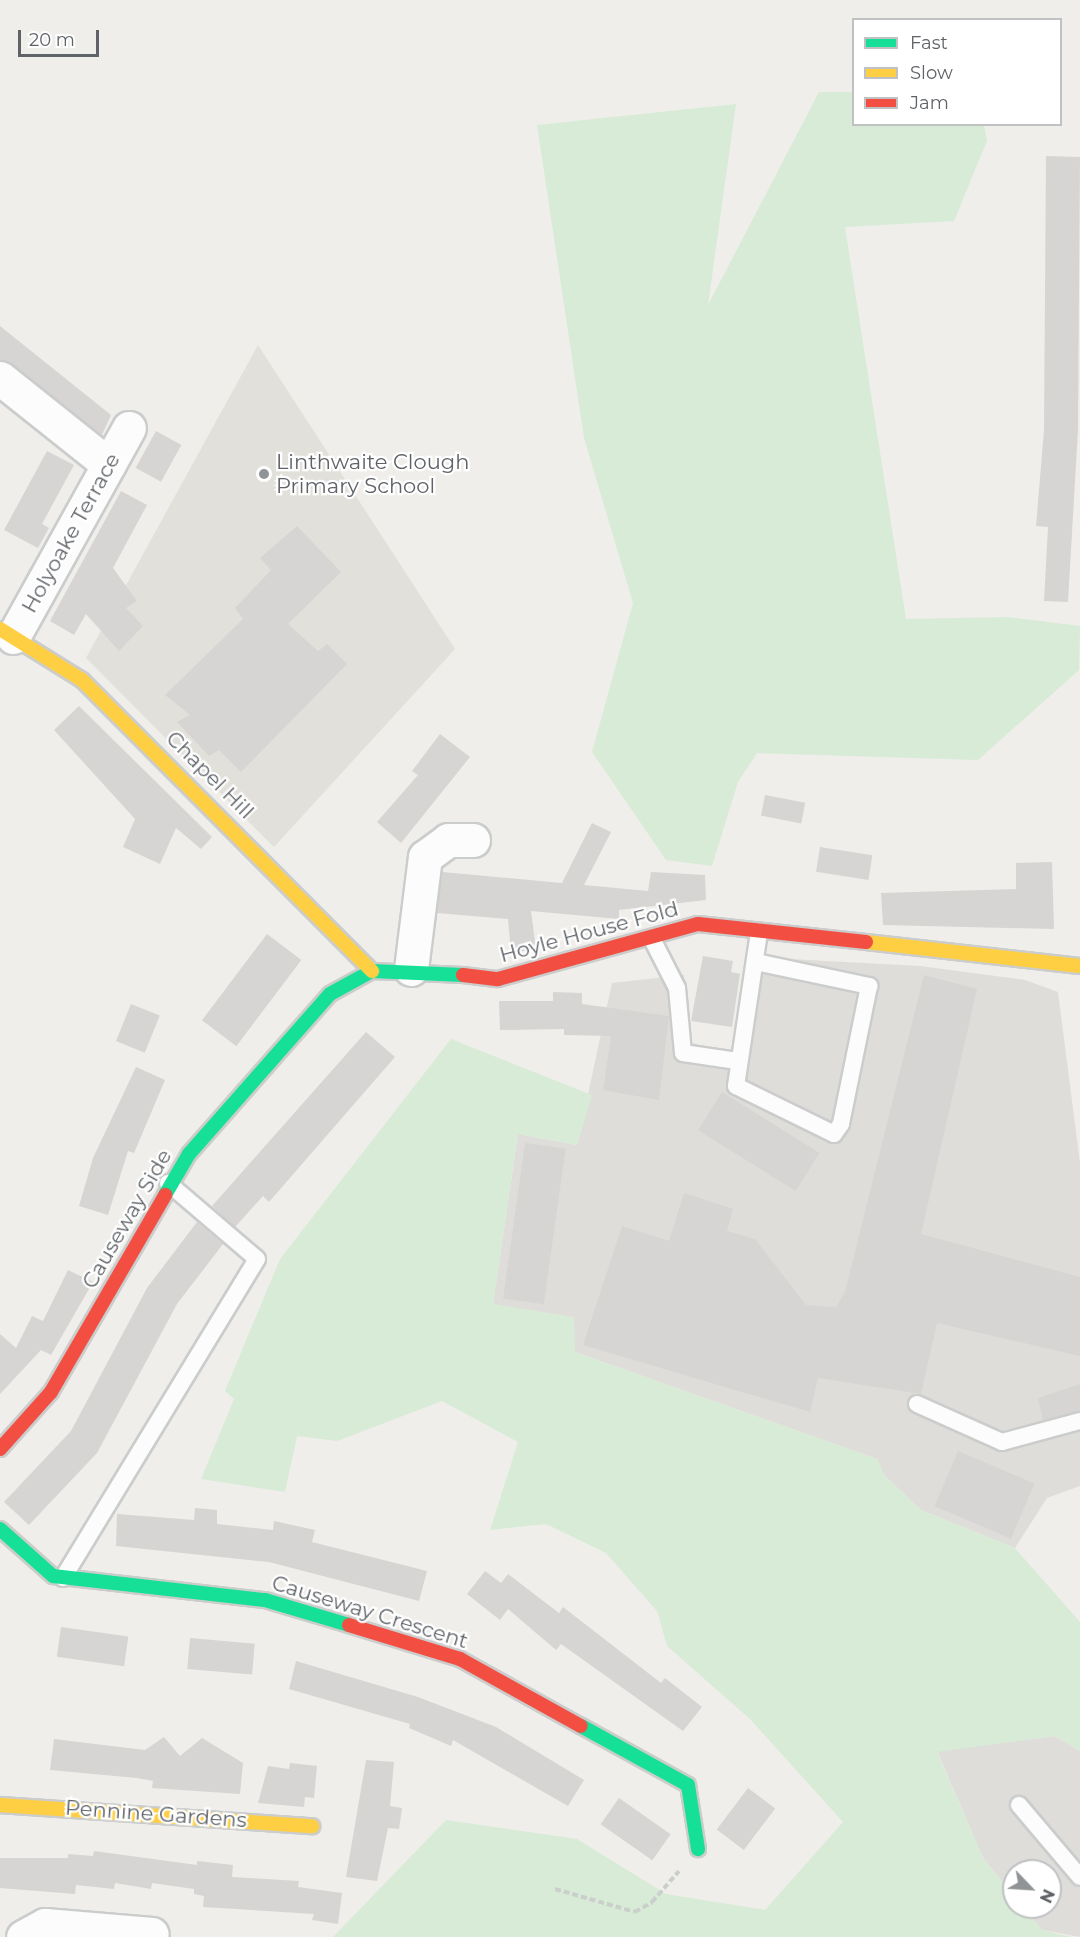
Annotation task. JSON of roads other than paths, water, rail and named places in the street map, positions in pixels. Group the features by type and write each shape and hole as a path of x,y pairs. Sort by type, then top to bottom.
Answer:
{"street":[{"path":"0,378 109,465"},
{"name":"Holyoake Terrace","path":"6,633 109,465 129,428"},
{"name":"Chapel Hill","path":"6,633 82,680 372,971"},
{"path":"411,969 425,857 448,840 473,840"},
{"name":"Hoyle House Fold","path":"330,994 372,971 411,969 498,979 652,939 698,924 1080,966"},
{"name":"Causeway Side","path":"0,1449 51,1392 168,1183 330,994"},
{"path":"0,1529 63,1578"},
{"name":"Causeway Crescent","path":"63,1578 265,1600 460,1659 688,1785 698,1849"},
{"name":"Pennine Gardens","path":"0,1805 312,1826"},
{"path":"23,1937 45,1925 152,1934"}],"lane":[{"path":"756,962 869,986 838,1130 834,1134 742,1091 736,1086 737,1061 756,962 759,932"},
{"path":"652,939 677,988 683,1053 737,1061"},
{"path":"63,1578 257,1259 168,1183"},
{"path":"917,1404 1002,1442 1080,1421"},
{"path":"1019,1805 1080,1877"}],"place":[{"name":"Linthwaite Clough Primary School","path":"264,474"}]}
